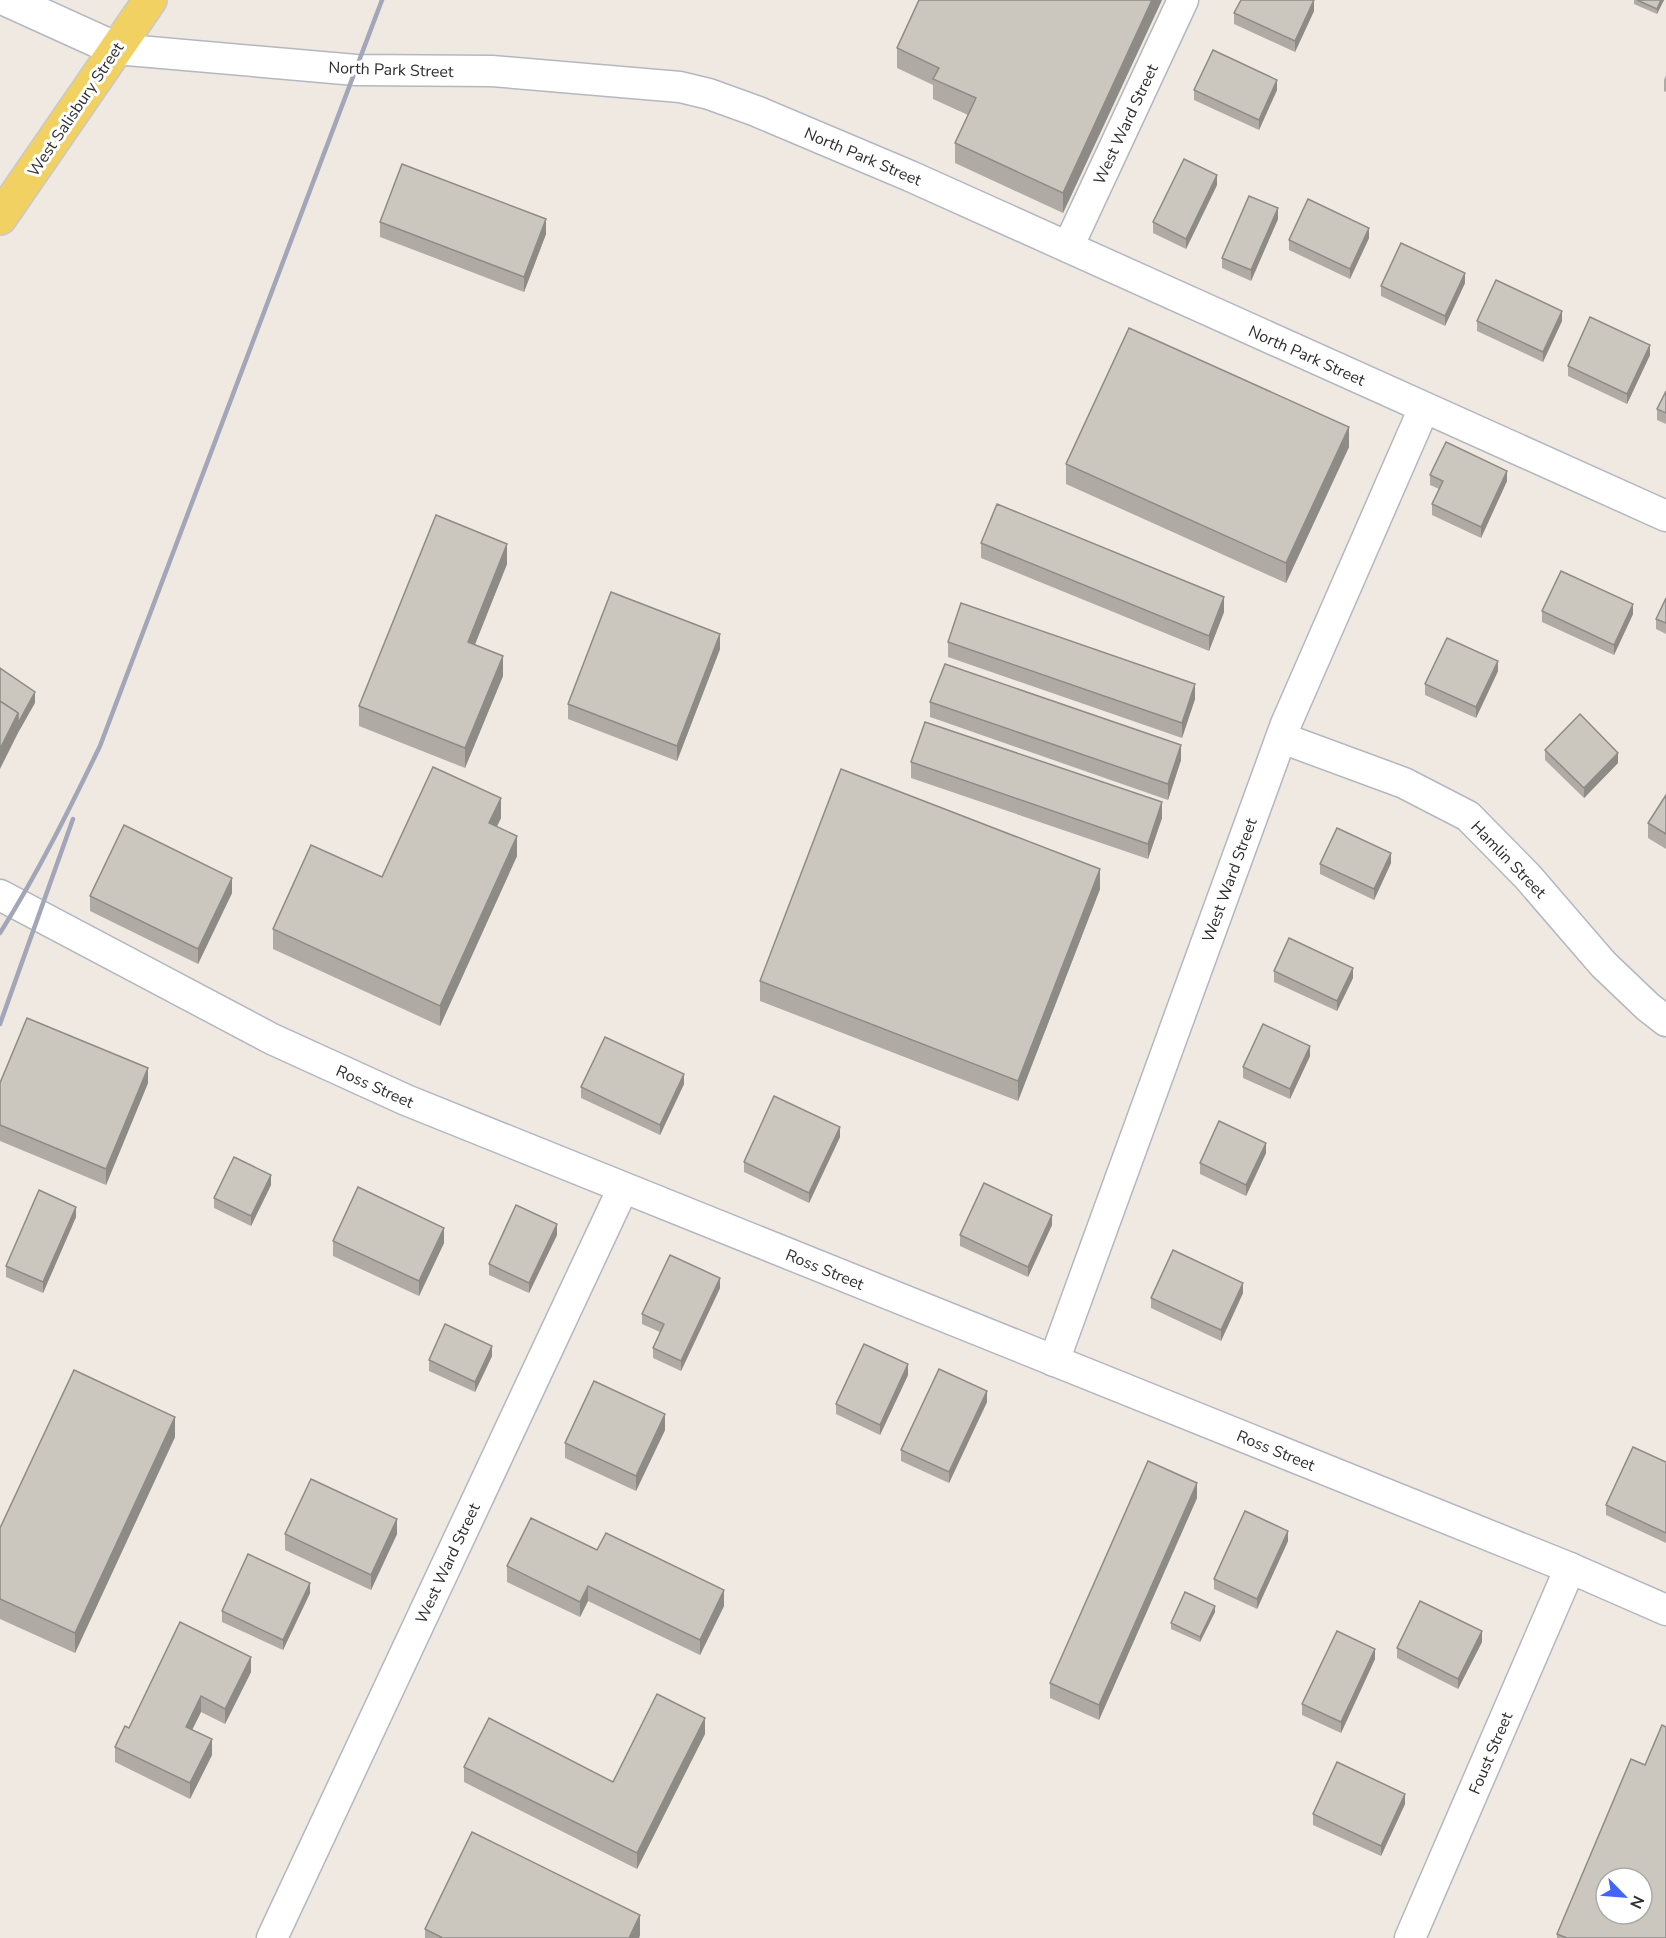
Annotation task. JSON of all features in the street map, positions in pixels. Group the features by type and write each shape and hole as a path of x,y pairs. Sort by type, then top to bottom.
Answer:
{"main road":[{"name":"North Park Street","path":"8,0 116,49"},
{"name":"West Salisbury Street","path":"0,218 150,0"}],"street":[{"name":"West Ward Street","path":"1068,247 1183,0"},
{"name":"North Park Street","path":"116,49 356,70 492,71 680,87 710,94 899,171 1666,516"},
{"name":"West Ward Street","path":"1054,1361 1282,738 1424,408"},
{"name":"Hamlin Street","path":"1282,738 1404,783 1468,816 1528,877 1603,964 1666,1021"},
{"name":"Ross Street","path":"0,896 272,1039 406,1100 1570,1568 1666,1610"},
{"name":"West Ward Street","path":"272,1938 623,1188"},
{"name":"Foust Street","path":"1410,1938 1570,1568"}],"building":[{"path":"919,0 1152,0 1063,193 955,143 976,98 933,79 939,68 897,48"},
{"path":"1241,0 1314,0 1295,41 1234,13"},
{"path":"1637,0 1661,0 1657,9"},
{"path":"1213,50 1277,80 1259,120 1194,90"},
{"path":"1184,159 1217,175 1186,239 1153,222"},
{"path":"402,164 546,219 524,277 380,222"},
{"path":"1249,196 1278,208 1251,270 1222,258"},
{"path":"1308,199 1369,228 1350,269 1289,240"},
{"path":"1401,243 1465,273 1445,316 1381,286"},
{"path":"1496,280 1562,311 1543,352 1477,321"},
{"path":"1590,317 1650,345 1627,394 1568,366"},
{"path":"1129,328 1349,427 1286,563 1066,464"},
{"path":"1666,391 1666,413 1657,409"},
{"path":"1446,442 1507,471 1481,527 1432,504 1443,481 1430,475"},
{"path":"997,504 1224,597 1209,636 981,543"},
{"path":"436,515 507,544 468,642 503,656 465,748 359,706"},
{"path":"1561,571 1633,604 1614,645 1542,611"},
{"path":"611,592 720,634 677,746 568,704"},
{"path":"1666,598 1666,623 1656,619"},
{"path":"961,603 1195,684 1182,723 948,642"},
{"path":"1447,638 1498,661 1476,707 1425,684"},
{"path":"945,664 1181,745 1168,784 930,702"},
{"path":"0,668 35,692 18,723 18,713 0,701"},
{"path":"0,701 18,713 0,749"},
{"path":"1580,714 1618,753 1584,788 1545,750"},
{"path":"925,722 1162,802 1148,844 911,762"},
{"path":"433,767 501,798 489,823 517,836 440,1006 273,929 311,845 382,877"},
{"path":"841,769 1100,869 1018,1081 760,981"},
{"path":"1666,795 1666,834 1648,823"},
{"path":"124,825 232,878 198,949 90,896"},
{"path":"1337,828 1391,853 1374,889 1320,864"},
{"path":"1289,938 1353,968 1337,1001 1274,971"},
{"path":"27,1018 148,1068 106,1169 0,1125 0,1083"},
{"path":"1263,1024 1310,1046 1290,1089 1243,1067"},
{"path":"605,1037 684,1074 660,1125 581,1087"},
{"path":"774,1096 840,1127 809,1193 744,1162"},
{"path":"1219,1121 1266,1143 1246,1185 1200,1163"},
{"path":"234,1157 271,1175 251,1216 214,1198"},
{"path":"984,1183 1052,1215 1028,1267 960,1235"},
{"path":"358,1187 444,1228 419,1281 333,1241"},
{"path":"39,1190 76,1207 43,1282 6,1266"},
{"path":"516,1205 557,1224 529,1283 489,1264"},
{"path":"1173,1250 1243,1283 1221,1330 1151,1298"},
{"path":"670,1255 720,1278 681,1361 653,1348 664,1324 642,1314"},
{"path":"445,1324 492,1346 475,1382 429,1360"},
{"path":"864,1344 908,1364 880,1425 836,1404"},
{"path":"939,1369 987,1391 949,1472 901,1450"},
{"path":"74,1370 175,1417 75,1633 0,1599 0,1528"},
{"path":"594,1381 665,1414 636,1476 565,1443"},
{"path":"1633,1447 1666,1462 1666,1533 1606,1505"},
{"path":"1148,1461 1197,1483 1099,1705 1050,1683"},
{"path":"311,1479 397,1519 371,1575 285,1534"},
{"path":"1245,1511 1288,1531 1257,1599 1214,1579"},
{"path":"531,1518 597,1550 606,1533 724,1590 700,1640 588,1586 580,1602 507,1566"},
{"path":"248,1554 310,1583 283,1640 222,1611"},
{"path":"1185,1592 1215,1606 1200,1637 1171,1623"},
{"path":"1420,1601 1482,1631 1458,1679 1397,1648"},
{"path":"180,1622 251,1657 225,1709 201,1696 186,1727 212,1739 190,1783 115,1747 125,1726 129,1728"},
{"path":"1337,1631 1375,1649 1341,1722 1302,1704"},
{"path":"657,1694 705,1718 637,1853 464,1767 489,1718 613,1782"},
{"path":"1662,1725 1666,1727 1666,1938 1567,1938 1557,1934 1631,1759 1645,1765"},
{"path":"1337,1762 1405,1794 1381,1846 1313,1814"},
{"path":"472,1832 640,1915 629,1938 440,1938 425,1929"}],"railway":[{"path":"0,933 40,864 100,746 382,0"},
{"path":"0,1024 73,819"}]}
